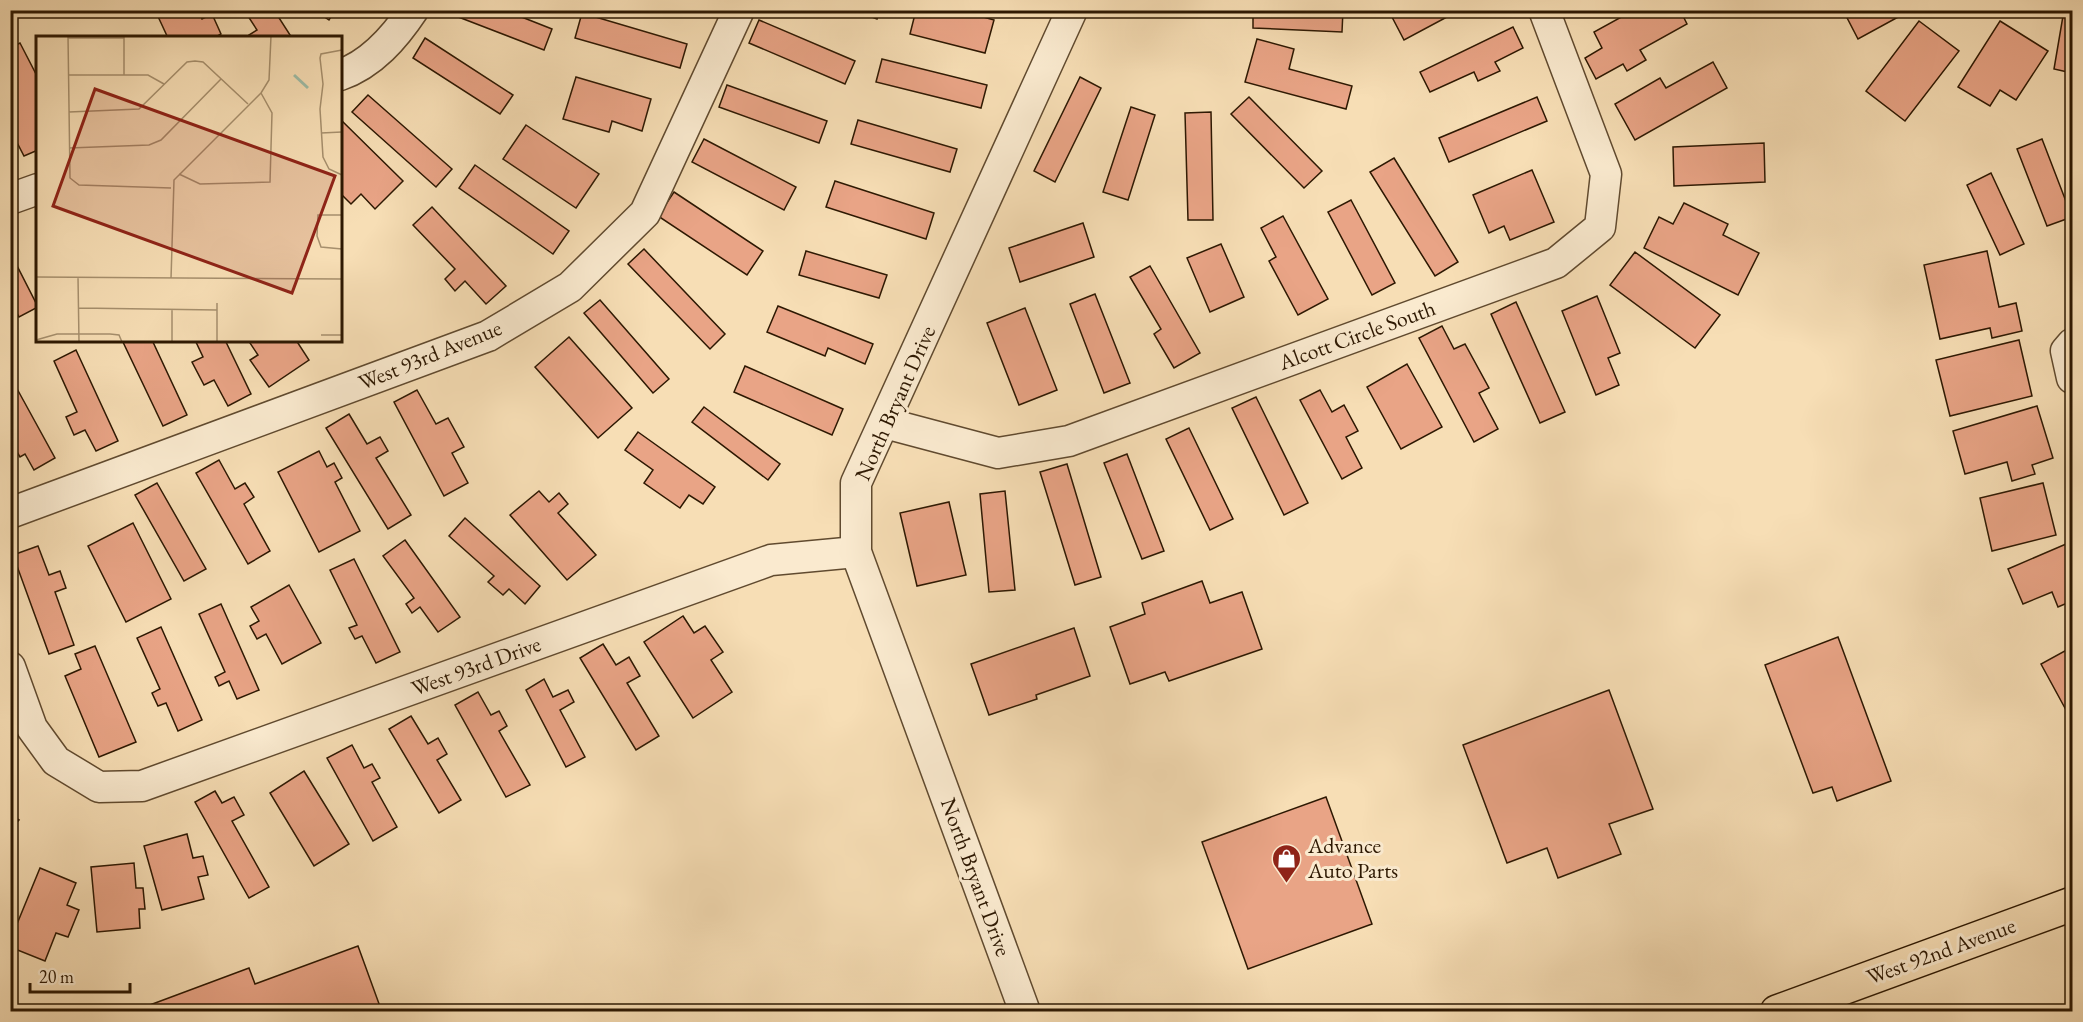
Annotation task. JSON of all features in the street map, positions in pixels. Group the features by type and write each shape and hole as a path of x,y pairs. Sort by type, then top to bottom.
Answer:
{"main road":[{"name":"West 92nd Avenue","path":"1776,1011 2073,904"}],"street":[{"path":"342,74 356,70 396,36 413,10"},
{"name":"West 93rd Avenue","path":"10,513 488,336 570,287 645,213 739,10"},
{"name":"North Bryant Drive","path":"1025,1011 856,552 856,483 1072,10"},
{"name":"Alcott Circle South","path":"885,423 998,453 1069,441 1556,263 1600,227 1606,174 1544,10"},
{"path":"10,199 36,190"},
{"path":"2073,344 2066,351 2073,378"},
{"name":"West 93rd Drive","path":"10,667 32,728 56,761 99,787 142,786 771,560 856,552"}],"building":[{"path":"155,10 198,10 202,19 212,14 221,34 218,36 167,36"},
{"path":"244,10 274,10 291,36 250,36 257,30"},
{"path":"314,10 335,10 329,20"},
{"path":"449,10 504,10 552,29 544,50 448,13"},
{"path":"854,10 880,10 877,19"},
{"path":"916,10 959,10 994,20 985,53 910,34"},
{"path":"1253,10 1343,10 1342,32 1253,28"},
{"path":"1404,10 1460,10 1404,40 1392,17"},
{"path":"1634,10 1680,10 1687,24 1640,50 1646,60 1627,71 1623,64 1596,79 1585,58 1602,48 1594,32"},
{"path":"1843,10 1911,10 1858,39"},
{"path":"2064,10 2072,10 2072,73 2054,69"},
{"path":"582,13 687,44 680,68 575,38"},
{"path":"759,20 855,61 845,84 749,43"},
{"path":"1919,21 1959,51 1905,121 1866,91"},
{"path":"2000,21 2048,51 2016,100 2000,90 1990,106 1958,87"},
{"path":"1513,27 1523,48 1495,62 1500,71 1478,81 1474,72 1430,92 1420,72"},
{"path":"425,38 513,95 500,114 413,58"},
{"path":"1257,39 1294,49 1289,69 1352,86 1346,109 1245,82"},
{"path":"20,43 36,74 36,151 24,156 10,129 10,48"},
{"path":"882,59 987,85 981,108 876,82"},
{"path":"1713,62 1727,88 1635,140 1615,104 1660,78 1666,88"},
{"path":"576,77 651,99 642,131 612,121 609,132 563,119"},
{"path":"1080,77 1101,88 1055,182 1034,171"},
{"path":"727,85 827,121 819,143 719,107"},
{"path":"368,95 452,169 436,187 352,112"},
{"path":"1249,97 1322,171 1304,188 1231,114"},
{"path":"1537,97 1547,121 1449,162 1439,138"},
{"path":"1131,107 1155,115 1128,200 1103,192"},
{"path":"1211,112 1213,220 1188,220 1185,113"},
{"path":"858,120 957,149 950,172 851,144"},
{"path":"342,121 403,181 375,209 361,194 351,204 342,195"},
{"path":"526,125 599,174 576,208 503,159"},
{"path":"704,139 796,187 784,210 692,162"},
{"path":"2042,139 2072,217 2047,226 2017,149"},
{"path":"1764,143 1765,182 1674,186 1673,147"},
{"path":"1394,158 1458,262 1435,276 1370,172"},
{"path":"475,165 569,231 553,254 459,188"},
{"path":"1532,170 1554,222 1510,240 1504,226 1489,233 1473,195"},
{"path":"1991,173 2024,244 2000,255 1967,185"},
{"path":"835,181 934,213 926,239 826,207"},
{"path":"674,192 763,251 747,275 658,216"},
{"path":"1351,200 1395,283 1372,295 1328,212"},
{"path":"1684,203 1728,224 1723,235 1759,253 1738,295 1644,248 1659,217 1673,224"},
{"path":"432,207 506,286 486,304 465,281 455,291 445,279 455,269 413,225"},
{"path":"1283,216 1328,299 1298,315 1269,261 1276,257 1261,228"},
{"path":"1083,223 1094,257 1020,282 1009,248"},
{"path":"1221,244 1244,297 1210,312 1187,258"},
{"path":"644,249 725,334 710,349 628,264"},
{"path":"806,251 887,275 879,298 799,275"},
{"path":"1987,251 1999,307 2016,303 2022,331 1992,338 1990,328 1940,339 1924,265"},
{"path":"10,252 36,303 36,308 19,317 10,299"},
{"path":"1635,252 1720,315 1695,348 1610,285"},
{"path":"1150,266 1200,353 1174,368 1154,334 1161,329 1130,277"},
{"path":"1095,294 1130,383 1104,393 1070,304"},
{"path":"1597,296 1620,353 1608,358 1619,385 1596,395 1562,311"},
{"path":"600,300 669,379 653,393 584,313"},
{"path":"1516,302 1565,412 1540,423 1491,314"},
{"path":"778,306 873,344 865,364 828,348 825,356 767,332"},
{"path":"1025,308 1057,390 1019,405 987,323"},
{"path":"1442,326 1454,349 1465,344 1489,388 1479,393 1498,429 1474,442 1419,338"},
{"path":"569,337 632,408 598,438 535,367"},
{"path":"2019,340 2032,396 1950,416 1936,360"},
{"path":"123,342 153,342 187,415 163,426"},
{"path":"196,342 226,342 251,394 228,406 214,380 204,385 192,362 203,357"},
{"path":"249,342 297,342 309,360 269,387 250,360 258,355"},
{"path":"76,350 118,441 96,451 85,430 74,435 66,417 77,412 54,361"},
{"path":"1407,364 1442,427 1401,449 1367,387"},
{"path":"745,366 843,409 832,435 734,392"},
{"path":"10,376 55,458 34,470 25,454 20,457 11,442 17,438 10,427"},
{"path":"417,390 436,424 448,418 464,447 452,453 468,483 444,496 394,402"},
{"path":"1320,390 1332,412 1344,405 1358,431 1346,437 1362,468 1342,479 1300,400"},
{"path":"1256,397 1308,503 1284,515 1232,408"},
{"path":"2037,406 2053,458 2032,465 2035,474 2012,481 2007,462 1965,474 1953,431"},
{"path":"704,407 780,464 768,480 692,422"},
{"path":"349,414 367,444 380,437 388,451 376,458 411,515 388,529 326,428"},
{"path":"1189,428 1233,519 1210,530 1166,439"},
{"path":"638,432 715,487 703,504 689,495 680,508 644,483 653,470 625,450"},
{"path":"319,451 327,467 334,463 342,478 335,482 360,531 319,552 278,472"},
{"path":"1127,454 1164,551 1142,559 1104,463"},
{"path":"219,460 235,489 245,483 254,497 244,504 270,551 248,564 196,473"},
{"path":"1067,464 1101,577 1075,585 1040,472"},
{"path":"157,483 206,569 184,581 135,495"},
{"path":"2043,483 2056,535 1992,551 1980,498"},
{"path":"539,491 549,502 559,493 568,504 558,513 596,555 567,580 510,515"},
{"path":"1005,491 1015,590 989,592 980,494"},
{"path":"949,502 966,575 917,586 900,513"},
{"path":"465,518 540,586 525,604 509,589 503,595 488,582 494,576 449,536"},
{"path":"133,523 171,599 126,622 88,546"},
{"path":"405,540 460,617 438,632 420,607 412,613 406,604 414,598 383,556"},
{"path":"2066,544 2072,558 2072,601 2058,607 2052,592 2023,604 2008,569"},
{"path":"38,546 49,575 60,571 66,588 55,592 74,645 49,654 13,555"},
{"path":"354,559 400,652 376,663 362,636 355,639 349,628 357,625 330,570"},
{"path":"1202,581 1210,603 1242,592 1262,649 1169,681 1165,672 1130,684 1110,627 1145,614 1142,603"},
{"path":"289,585 321,643 282,664 266,634 257,639 250,626 259,621 251,607"},
{"path":"221,604 259,690 237,699 229,681 219,686 215,677 225,672 199,614"},
{"path":"683,616 694,633 705,626 723,652 711,660 732,692 693,718 644,642"},
{"path":"161,627 202,720 178,731 166,703 158,706 152,693 160,689 137,638"},
{"path":"1074,628 1090,676 1036,695 1037,699 989,715 971,664"},
{"path":"1838,637 1891,781 1837,801 1832,787 1813,793 1765,665"},
{"path":"603,644 616,665 629,657 640,676 627,683 659,736 636,750 580,658"},
{"path":"95,646 136,742 99,757 65,676 81,669 75,654"},
{"path":"2072,647 2072,721 2041,664"},
{"path":"544,679 553,697 568,690 574,702 560,710 585,757 566,767 526,690"},
{"path":"1609,690 1653,809 1609,824 1621,854 1558,878 1547,848 1507,863 1463,745"},
{"path":"478,692 491,715 499,711 507,726 499,731 530,785 506,797 455,705"},
{"path":"411,716 428,744 438,738 447,754 437,760 461,800 439,813 389,729"},
{"path":"352,745 364,768 372,764 380,778 372,782 397,827 373,841 327,758"},
{"path":"304,771 349,844 314,866 270,793"},
{"path":"215,791 222,803 234,797 244,815 232,821 269,887 249,898 195,802"},
{"name":"Advance Auto Parts","path":"1326,797 1372,924 1248,969 1202,842"},
{"path":"10,814 19,820 10,830"},
{"path":"187,834 193,858 203,856 208,875 198,877 204,899 162,910 144,846"},
{"path":"134,863 136,888 143,888 145,909 139,909 140,928 97,932 91,867"},
{"path":"40,868 76,883 67,905 79,910 68,937 56,933 45,961 10,947 10,941"},
{"path":"358,946 382,1012 131,1012 249,968 255,984"}],"place":[{"name":"Advance Auto Parts","path":"1287,884"}]}
